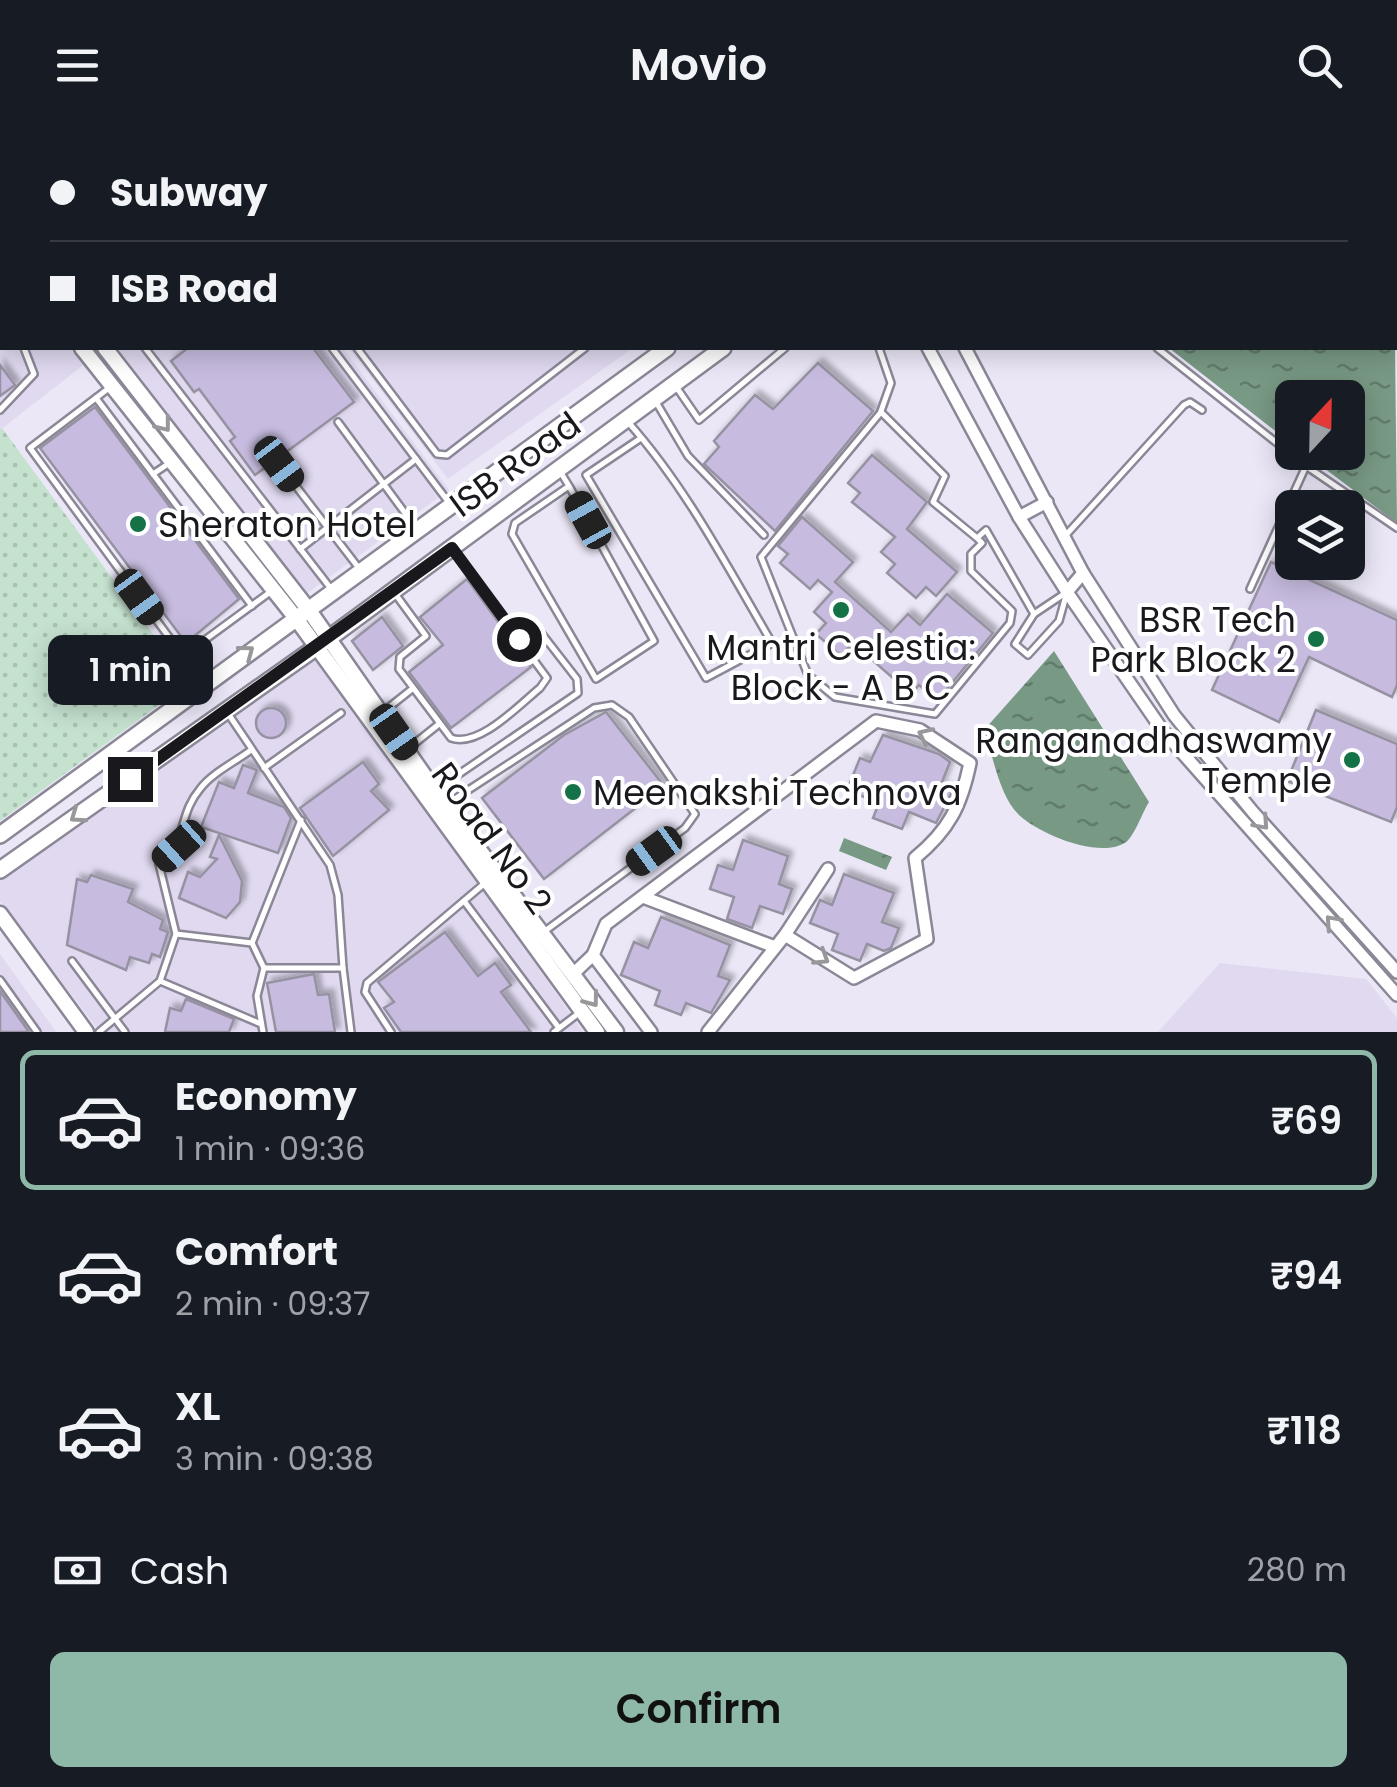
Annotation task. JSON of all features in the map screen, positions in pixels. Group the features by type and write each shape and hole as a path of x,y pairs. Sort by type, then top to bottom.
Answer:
{"main road":[{"name":"ISB Road","path":"0,870 227,712 452,548 544,492 560,470 720,350"},
{"name":"ISB Road","path":"0,835 652,354"}],"street":[{"name":"Road No 2","path":"84,350 273,590 301,613"},
{"name":"Road No 2","path":"106,350 301,613 487,882 597,1032"},
{"path":"929,350 1019,517 1163,732 1397,995"},
{"path":"966,350 1083,574 1174,716 1252,811 1397,972"},
{"path":"1019,517 1047,502"},
{"path":"1067,592 1083,574"},
{"name":"Road No 2","path":"321,644 380,714 616,1032"},
{"path":"573,974 593,955 606,924 876,720 920,730 970,763 961,805 941,836 915,858 927,939 854,978 785,935"},
{"path":"708,1032 785,935 828,869"},
{"path":"642,896 775,947"},
{"path":"0,914 86,1032"},
{"path":"593,955 652,1032"}],"lane":[{"path":"0,410 34,374 25,350"},
{"path":"147,350 332,590"},
{"path":"334,350 450,504"},
{"path":"359,350 437,454 447,455 581,350"},
{"path":"674,384 698,420 784,350"},
{"path":"881,350 891,383 881,412 761,557 808,675 836,697 935,714 1010,623 1012,611 972,571 971,554 982,543 933,502 945,476 881,412"},
{"path":"1160,350 1275,441"},
{"path":"111,386 30,448 204,685"},
{"path":"96,398 252,606"},
{"path":"654,398 688,456 764,535"},
{"path":"1066,536 1184,404 1190,402 1202,410"},
{"path":"626,419 642,438 705,531 772,644 706,678 586,475 642,438"},
{"path":"338,422 416,528"},
{"path":"300,549 416,459"},
{"path":"153,474 171,462"},
{"path":"279,464 360,569"},
{"path":"560,470 570,486 654,640 651,646 596,679 513,539 515,523 544,492 570,486"},
{"path":"1250,590 1304,470"},
{"path":"1312,470 1397,528"},
{"path":"977,538 986,530 1034,614"},
{"path":"392,591 426,631 423,641 398,663 412,689 451,738 470,739 548,682 452,548"},
{"path":"183,656 273,590"},
{"path":"1067,592 1059,621 1028,654 1015,644 1034,614 1067,592"},
{"path":"436,790 578,693 578,679 542,634"},
{"path":"380,714 412,689"},
{"path":"447,804 594,708 612,705 629,716 695,814 685,828 542,932"},
{"path":"227,712 330,865 338,895 352,1032"},
{"path":"264,768 341,713"},
{"path":"407,750 439,724"},
{"path":"99,1032 160,981 176,934 159,864 179,846 200,788 251,750"},
{"path":"262,1028 258,996 264,968 252,943 302,819"},
{"path":"392,1032 365,986 487,882"},
{"path":"464,901 557,1030 581,1011"},
{"path":"176,934 252,943"},
{"path":"72,961 125,1032"},
{"path":"264,968 343,968"},
{"path":"0,980 37,1032"},
{"path":"160,981 262,1028"}],"shaded area":[{"path":"0,350 76,350 86,363 0,430"},
{"path":"118,350 344,350 449,490 302,597"},
{"path":"351,350 630,350 448,479"},
{"path":"0,430 189,683 0,821"},
{"path":"309,653 434,818 583,1032 100,1032 0,901 0,875"},
{"path":"0,954 56,1032 0,1032"},
{"path":"1220,963 1366,979 1397,1018 1397,1032 1158,1032"}],"water":[{"path":"1172,350 1395,350 1397,523 1365,499 1365,490 1353,490 1327,470 1365,470 1365,380 1275,380 1275,431"},
{"path":"1054,651 1149,802 1129,839 1115,847 1071,842 1028,822 1012,807 997,775 984,730"},
{"path":"844,838 892,857 886,870 839,851"}],"building":[{"path":"185,350 315,350 354,402 255,475 230,441 235,437 199,389 194,392 171,361"},
{"path":"818,363 873,411 775,531 704,464 719,447 714,441 755,395 773,409"},
{"path":"0,365 15,385 0,396"},
{"path":"95,407 239,599 186,643 40,448"},
{"path":"872,455 927,502 907,529 957,572 936,596 926,587 916,598 887,573 895,564 881,552 895,537 852,502 860,493 848,483"},
{"name":"Mantri Celestia: Block - A B C","path":"802,517 853,562 835,582 891,632 908,614 920,625 947,594 993,633 937,701 919,685 911,694 869,657 866,661 849,647 841,656 816,634 826,623 814,612 832,592 818,580 810,589 780,563 788,554 778,546"},
{"name":"BSR Tech Park Block 2","path":"1271,562 1275,564 1275,580 1310,580 1397,620 1397,685 1392,697 1309,657 1279,722 1212,690"},
{"path":"467,579 531,667 451,728 409,672 443,645 420,617"},
{"path":"382,617 403,646 373,670 352,641"},
{"path":"271,708 282,712 286,723 282,734 271,738 260,734 256,723 260,712"},
{"path":"1316,710 1397,744 1397,807 1391,822 1287,781"},
{"name":"Meenakshi Technova","path":"606,712 664,786 544,879 482,798 564,735"},
{"path":"883,735 939,754 950,762 940,787 952,792 936,823 909,812 902,829 873,818 879,803 847,790 860,758 870,762"},
{"path":"363,762 379,784 371,791 389,810 333,856 300,808"},
{"path":"243,765 257,770 248,793 284,807 291,818 278,853 201,827 219,782 234,788"},
{"path":"219,835 242,881 240,902 226,918 179,898 188,872 200,877 217,859 210,857"},
{"path":"743,840 788,856 779,884 792,889 783,914 760,906 752,928 727,919 734,897 710,889 718,865 733,870"},
{"path":"844,874 894,893 882,922 899,928 891,948 884,951 867,944 860,961 832,950 838,934 810,923 820,900 832,905"},
{"path":"91,875 133,889 128,902 163,920 160,929 168,932 160,957 152,954 149,963 130,957 126,970 67,945 77,879 87,882"},
{"path":"661,917 730,945 718,976 730,980 711,1013 686,1003 681,1015 655,1005 660,991 621,975 634,942 648,948"},
{"path":"445,932 478,976 495,963 511,985 501,992 531,1032 401,1032 384,1008 394,1002 378,982"},
{"path":"314,974 318,995 329,994 335,1032 276,1032 267,983"},
{"path":"0,991 29,1032 0,1032"},
{"path":"186,999 234,1019 229,1032 165,1032 170,1008 181,1011"}],"place":[{"name":"Sheraton Hotel","path":"138,524"},
{"name":"Mantri Celestia: Block - A B C","path":"841,610"},
{"name":"BSR Tech Park Block 2","path":"1316,639"},
{"name":"Ranganadhaswamy Temple","path":"1352,760"},
{"name":"Meenakshi Technova","path":"573,792"}],"route":[{"path":"130,779 452,548 519,639"}]}
